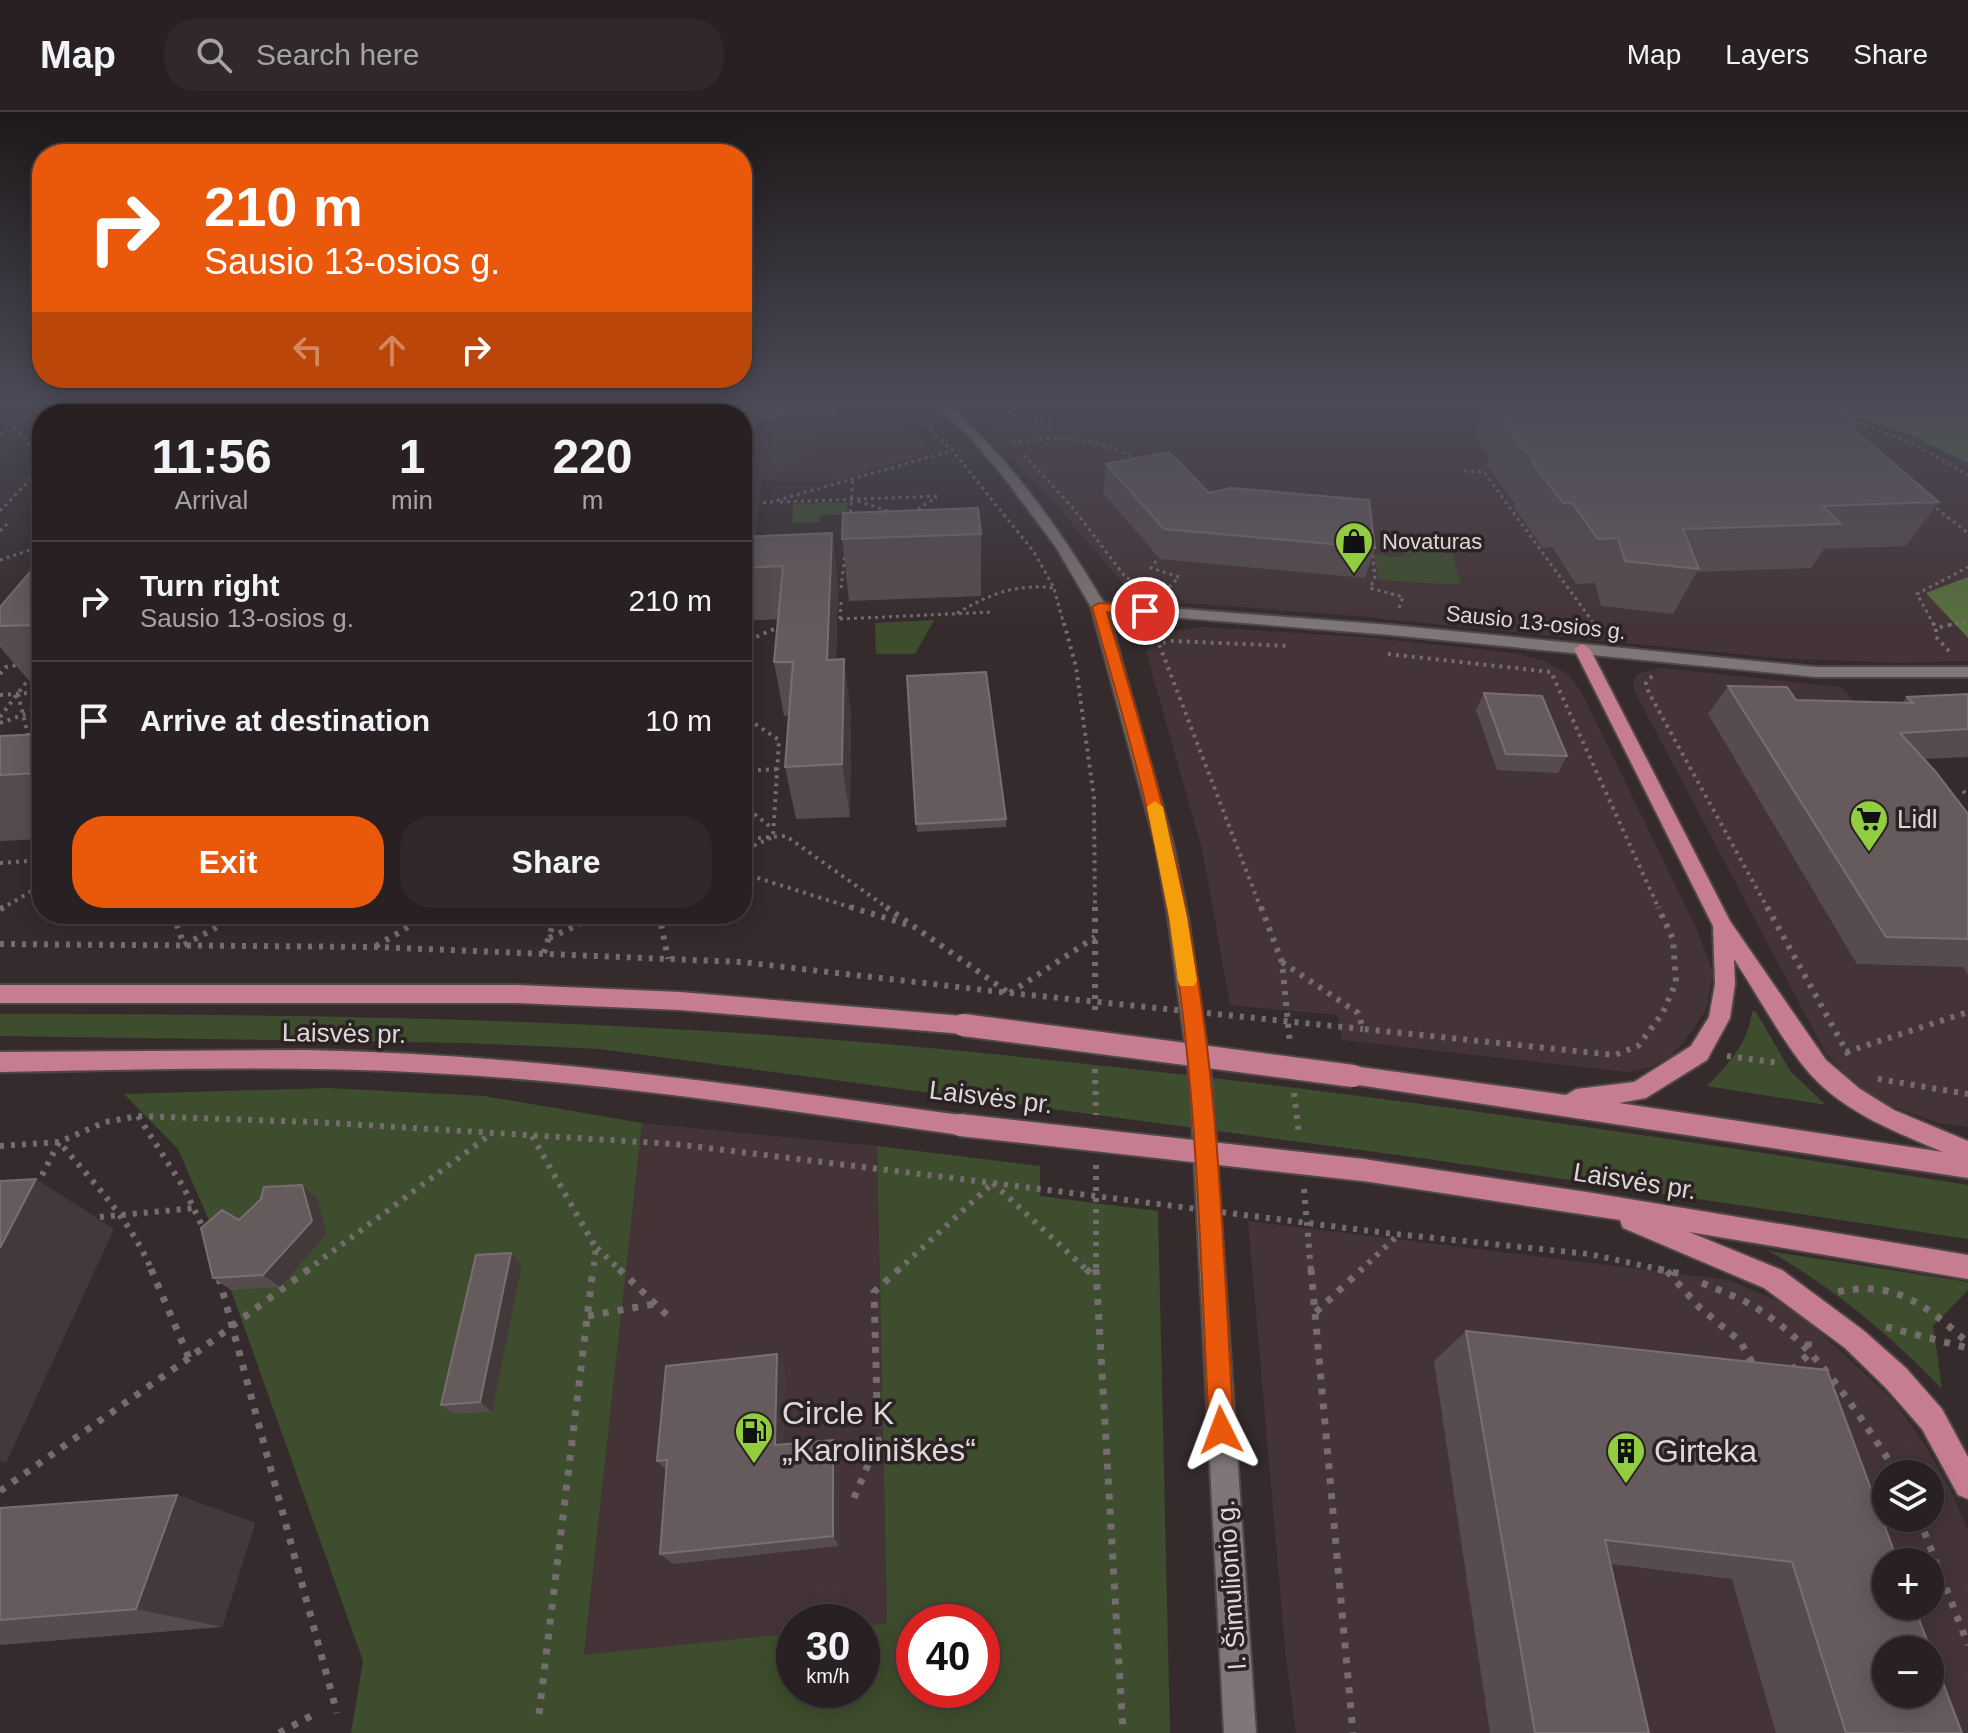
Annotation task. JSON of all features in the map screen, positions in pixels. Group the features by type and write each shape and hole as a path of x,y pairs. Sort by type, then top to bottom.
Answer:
{"main road":[{"path":"1582,649 1723,926 1818,1067 1852,1096 1886,1117 1968,1152"},
{"path":"1551,1103 1638,1091 1699,1053 1719,1018 1725,984 1723,926"},
{"name":"Laisvės pr.","path":"0,994 517,994 680,1001 963,1025 1551,1103 1968,1167"},
{"name":"Laisvės pr.","path":"0,1062 335,1061 489,1067 790,1101 960,1125 1363,1170 1587,1203 1968,1267"},
{"path":"1587,1203 1697,1244 1773,1279 1806,1303 1854,1339 1896,1378 1932,1419 1968,1485"}],"street":[{"name":"I. Šimulionio g.","path":"1012,478 1063,546 1099,607 1164,843 1178,917 1201,1082 1240,1733"},
{"name":"Sausio 13-osios g.","path":"1099,607 1391,630 1816,672 1968,672"}],"path":[{"path":"0,511 31,478"},
{"path":"771,502 853,478 849,525"},
{"path":"954,614 992,592 1042,586 1054,588 1034,552 974,478"},
{"path":"1045,478 1073,508 1126,578 1166,590 1179,577 1151,568 1156,561"},
{"path":"1488,478 1603,637"},
{"path":"752,503 938,496 906,517"},
{"path":"853,499 920,522"},
{"path":"1924,499 1968,533"},
{"path":"0,531 9,522"},
{"path":"1371,546 1375,577 1370,588 1403,597 1399,608"},
{"path":"0,560 32,549"},
{"path":"841,588 845,550"},
{"path":"843,563 856,554"},
{"path":"1955,658 1936,637 1936,628 1917,594 1968,567"},
{"path":"840,619 841,602"},
{"path":"828,620 993,612"},
{"path":"1589,616 1596,617"},
{"path":"1936,628 1968,621"},
{"path":"752,639 791,622"},
{"path":"1291,1053 1282,962 1159,644 1172,641 1298,647"},
{"path":"0,944 376,947 742,962 1010,993 1615,1055 1638,1046 1662,1014 1676,983 1673,939 1551,672 1377,653"},
{"path":"0,674 6,667 31,663"},
{"path":"1656,672 1646,683 1649,693 1851,1060"},
{"path":"0,717 32,674"},
{"path":"0,695 32,692"},
{"path":"17,693 32,743"},
{"path":"0,723 32,712"},
{"path":"752,722 779,740 773,837"},
{"path":"752,770 777,769"},
{"path":"752,812 773,829"},
{"path":"752,838 786,836 1010,993"},
{"path":"752,846 773,837"},
{"path":"0,863 32,861"},
{"path":"752,876 916,928"},
{"path":"0,909 32,891"},
{"path":"177,924 184,945"},
{"path":"184,945 223,924"},
{"path":"376,947 413,924"},
{"path":"544,953 553,924"},
{"path":"549,938 580,924"},
{"path":"661,924 668,959"},
{"path":"1010,993 1095,937"},
{"path":"1282,962 1358,1013 1363,1029"},
{"path":"1846,1052 1968,1012"},
{"path":"1871,1078 1968,1094"},
{"path":"1294,1084 1300,1145"},
{"path":"138,1116 195,1208 206,1236"},
{"path":"0,1146 59,1142 105,1122 138,1116 314,1122 675,1144 1386,1233 1589,1254 1685,1275 1762,1311 1809,1354 1847,1399 1888,1460"},
{"path":"0,1491 189,1358 492,1133"},
{"path":"531,1135 596,1248 668,1316"},
{"path":"31,1198 59,1142"},
{"path":"59,1142 121,1215 143,1249 189,1358"},
{"path":"1303,1175 1353,1733"},
{"path":"993,1183 1096,1278"},
{"path":"854,1498 878,1441 874,1292 993,1183"},
{"path":"76,1219 195,1208"},
{"path":"1316,1312 1398,1234"},
{"path":"539,1714 596,1248"},
{"path":"215,1266 337,1713"},
{"path":"1667,1271 1699,1307 1740,1341 1762,1378"},
{"path":"1806,1303 1848,1289 1883,1291 1919,1302 1968,1345"},
{"path":"588,1316 655,1304"},
{"path":"1877,1324 1968,1345"},
{"path":"1789,1372 1809,1354"},
{"path":"1924,1532 1968,1645"},
{"path":"279,1733 311,1716"}],"shaded area":[{"path":"752,478 843,478 831,481 752,481"},
{"path":"1030,478 1968,478 1968,577 1927,594 1968,638 1968,661 1896,663 1775,658 1355,616 1148,600 1128,589"},
{"path":"1201,627 1362,637 1515,653 1545,661 1569,675 1582,693 1697,930 1713,973 1706,1010 1684,1042 1669,1057 1651,1067 1627,1072 1342,1040 1338,1015 1230,1005 1203,853 1146,651 1157,637 1168,632"},
{"path":"1660,668 1841,687 1954,812 1968,811 1968,1127 1938,1123 1886,1104 1854,1084 1825,1052 1635,692 1633,683 1637,674"},
{"path":"642,1123 877,1146 887,1623 880,1624 880,1604 776,1604 776,1635 584,1656"},
{"path":"1248,1221 1729,1280 1794,1308 1892,1399 1934,1460 1872,1460 1872,1532 1944,1532 1944,1478 1968,1531 1968,1733 1296,1733 1286,1658"}],"green space":[{"path":"848,502 847,514 820,515 820,522 792,523 793,504"},
{"path":"1402,550 1452,553 1461,585 1379,580 1374,555 1403,557"},
{"path":"1968,577 1968,638 1926,593"},
{"path":"934,620 915,654 876,654 875,623"},
{"path":"1752,1011 1756,1012 1791,1072 1826,1105 1707,1086 1742,1043"},
{"path":"0,1014 328,1017 656,1028 874,1043 1148,1071 1559,1123 1968,1185 1968,1239 1421,1158 600,1049 468,1043 0,1036"},
{"path":"328,1088 484,1096 642,1123 584,1655 776,1635 776,1708 880,1708 880,1624 887,1623 877,1146 1040,1166 1040,1196 1158,1211 1170,1733 351,1733 363,1661 231,1290 218,1241 178,1149 124,1094"},
{"path":"1769,1251 1968,1282 1968,1290 1933,1326 1942,1389 1860,1314"}],"building":[{"path":"1118,478 1194,478 1209,493 1231,488 1369,500 1375,548 1164,529"},
{"path":"1544,478 1910,478 1939,502 1823,506 1841,524 1683,529 1699,569 1625,561 1618,538 1598,539 1572,503 1563,503"},
{"path":"978,508 981,534 842,539 843,513"},
{"path":"832,533 827,660 844,659 842,764 785,767 793,662 774,662 783,566 752,568 752,537"},
{"path":"32,570 32,625 0,626 0,607"},
{"path":"986,672 1006,819 916,824 907,676"},
{"name":"Lidl","path":"1728,686 1787,687 1796,700 1913,703 1907,697 1968,694 1968,729 1900,733 1968,814 1968,939 1886,937"},
{"path":"1484,693 1542,696 1567,756 1506,754"},
{"path":"32,734 32,773 0,775 0,736"},
{"path":"36,1179 0,1248 0,1181"},
{"path":"302,1185 312,1221 263,1275 213,1278 201,1228 222,1210 239,1220 261,1199 264,1187"},
{"path":"511,1253 480,1402 441,1405 476,1255"},
{"name":"Girteka","path":"1466,1331 1827,1370 1872,1492 1872,1532 1887,1532 1893,1548 1872,1548 1872,1620 1919,1620 1925,1636 1872,1636 1872,1708 1944,1708 1944,1685 1962,1733 1846,1733 1792,1562 1605,1540 1649,1733 1535,1733"},
{"name":"Circle K „Karoliniškės“","path":"777,1354 775,1445 833,1440 833,1536 660,1554 667,1460 657,1461 666,1366"},
{"path":"177,1495 136,1609 0,1620 0,1508"}],"slow traffic":[{"path":"1155,807 1178,917 1187,981"}],"place":[{"name":"Novaturas","path":"1354,575"},
{"name":"Lidl","path":"1869,853"},
{"name":"Circle K „Karoliniškės“","path":"754,1465"},
{"name":"Girteka","path":"1626,1485"}],"route":[{"path":"1145,611 1099,607 1164,843 1178,917 1201,1082 1221,1430"}]}
